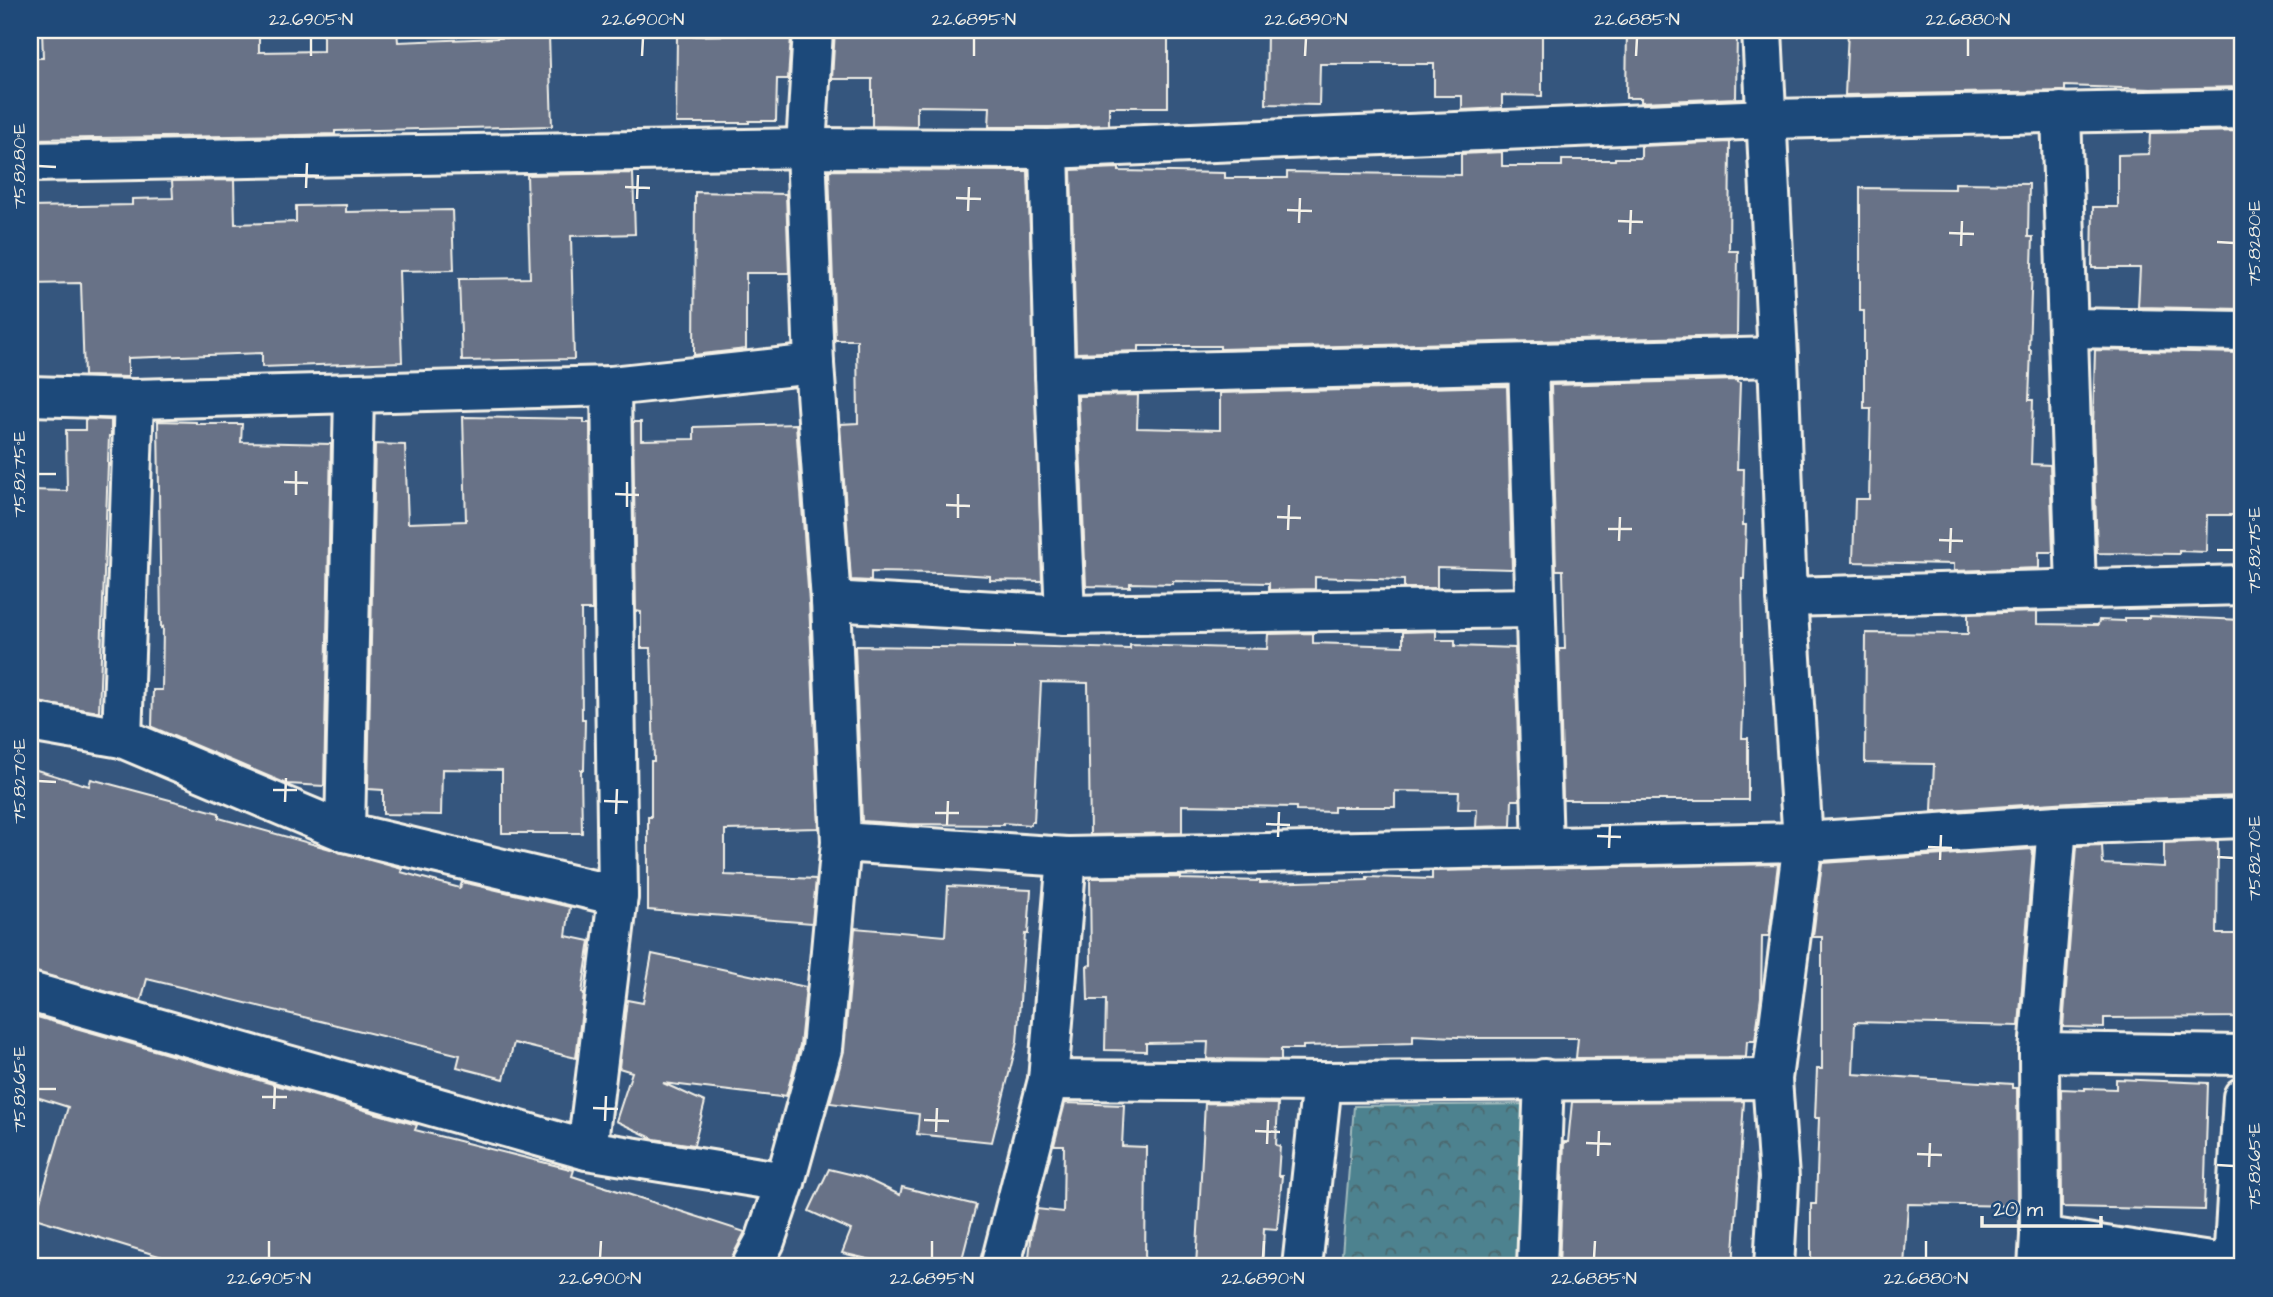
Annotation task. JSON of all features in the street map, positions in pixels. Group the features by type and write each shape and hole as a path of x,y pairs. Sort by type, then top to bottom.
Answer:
{"street":[{"path":"751,1267 765,1241 785,1182 822,1049 841,842 831,601 814,364 806,148 813,30"},
{"path":"1762,30 1787,597 1803,842 1772,1079 1779,1178 1773,1267"},
{"path":"30,162 806,148 1049,149 1767,119 2243,109"},
{"path":"2061,112 2077,589"},
{"path":"1049,149 1065,615"},
{"path":"2070,328 2243,331"},
{"path":"1055,375 1778,358"},
{"path":"1528,363 1543,847"},
{"path":"30,396 135,399 611,386 814,364"},
{"path":"587,1150 618,896 611,386"},
{"path":"345,832 354,394"},
{"path":"122,738 135,399"},
{"path":"1787,597 2243,585"},
{"path":"831,601 1065,615 1534,608"},
{"path":"30,722 122,738 345,832 618,896"},
{"path":"841,842 1067,857 1803,842 2057,825 2243,818"},
{"path":"2057,825 2039,1052 2039,1252 2238,1266 2243,1097"},
{"path":"1000,1267 1048,1080 1067,857"},
{"path":"30,992 587,1150 785,1182"},
{"path":"2039,1052 2243,1055"},
{"path":"1537,1267 1544,1079"},
{"path":"1048,1080 1322,1082 1772,1079"},
{"path":"1302,1267 1322,1082"}],"green space":[{"path":"1534,1104 1520,1267 1341,1267 1354,1106"}],"building":[{"path":"42,30 259,30 259,52 323,51 323,30 397,30 398,42 549,36 552,126 335,131 335,134 297,135 30,139 30,58 43,58"},
{"path":"835,30 910,30 910,36 990,37 990,30 1113,34 1168,32 1168,107 1109,107 1109,125 989,127 990,107 917,106 917,127 872,126 872,79 832,79"},
{"path":"1267,30 1542,30 1542,96 1502,95 1502,108 1462,110 1462,96 1434,96 1434,64 1320,64 1319,105 1266,104"},
{"path":"1627,30 1737,30 1736,98 1641,102 1641,98 1626,98"},
{"path":"1848,30 2243,30 2243,87 2151,89 2065,86 2065,91 1845,95"},
{"path":"677,36 791,37 788,79 777,79 776,121 676,123"},
{"path":"2243,131 2243,309 2138,307 2140,268 2092,268 2093,207 2118,207 2118,155 2149,154 2150,133"},
{"path":"1730,142 1729,251 1738,251 1737,336 1220,349 1220,346 1139,346 1139,351 1076,353 1071,170 1119,168 1119,171 1225,173 1225,178 1287,178 1287,172 1461,175 1461,154 1502,152 1502,166 1562,166 1562,160 1641,158 1641,146"},
{"path":"829,170 1028,171 1042,581 990,580 990,576 942,573 871,572 871,581 851,580 840,424 858,423 857,340 835,340"},
{"path":"633,173 635,234 571,236 574,359 462,361 459,279 530,278 527,175"},
{"path":"234,180 235,224 296,222 296,206 346,205 346,212 452,210 454,270 399,271 402,362 262,367 262,353 128,358 128,377 84,376 81,283 30,284 30,207 132,205 132,199 173,198 172,181"},
{"path":"1955,183 2029,184 2028,237 2033,237 2029,350 2029,400 2033,400 2031,464 2050,465 2053,552 2039,552 2039,568 1954,571 1954,564 1853,562 1855,499 1869,499 1871,408 1864,408 1864,311 1860,311 1860,188 1955,189"},
{"path":"695,192 786,194 789,273 746,273 746,349 694,355"},
{"path":"2095,350 2243,353 2243,515 2207,515 2206,552 2097,553 2093,426"},
{"path":"1737,380 1740,383 1737,469 1744,469 1743,525 1746,525 1742,579 1742,738 1748,738 1748,800 1563,800 1559,649 1565,649 1563,570 1556,570 1551,385"},
{"path":"1507,386 1512,569 1437,567 1437,588 1404,588 1404,580 1315,577 1315,589 1269,590 1269,583 1173,581 1173,584 1130,583 1130,587 1086,586 1078,396 1138,395 1137,428 1220,430 1220,393"},
{"path":"463,417 584,419 584,423 590,423 592,610 581,610 582,719 585,719 584,770 581,770 582,833 502,833 502,770 442,769 441,815 383,814 383,790 368,789 375,444 405,445 408,523 466,521"},
{"path":"85,419 111,420 99,712 30,701 30,490 67,491 66,430 85,430"},
{"path":"158,421 242,424 241,442 331,444 324,786 287,784 152,727 153,690 162,690"},
{"path":"633,422 641,422 641,440 694,439 694,427 796,424 809,602 819,828 725,830 725,875 816,879 812,923 648,910 648,817 651,817 651,761 654,761 651,648 641,648 641,612 636,611"},
{"path":"2037,612 2037,624 2098,625 2099,620 2125,621 2125,618 2149,616 2243,620 2243,796 2101,800 1932,811 1934,764 1865,763 1866,633 1968,634 1968,614"},
{"path":"1436,631 1436,640 1455,640 1455,646 1515,648 1520,800 1512,800 1511,826 1476,827 1477,809 1458,809 1459,792 1395,791 1395,807 1334,807 1334,812 1296,811 1296,807 1182,805 1182,833 1090,835 1088,683 1041,682 1034,822 1031,822 1031,825 862,821 855,646 1130,649 1130,645 1267,649 1268,634 1313,633 1313,643 1403,646 1403,632"},
{"path":"30,768 89,786 91,779 219,813 219,818 460,888 462,882 570,907 566,936 590,941 576,1058 514,1043 504,1079 457,1067 460,1055 147,979 141,1001 30,971"},
{"path":"2218,841 2217,934 2243,934 2243,1017 2104,1018 2104,1028 2063,1027 2077,846 2102,845 2103,864 2164,867 2164,843"},
{"path":"2033,849 2019,1026 1855,1022 1853,1074 2012,1084 2012,1088 2017,1088 2018,1206 1908,1204 1904,1267 1811,1267 1811,1204 1816,1204 1819,1118 1815,1118 1817,1069 1822,1069 1822,937 1813,937 1822,863"},
{"path":"1778,864 1769,936 1762,936 1761,997 1755,1041 1747,1041 1746,1057 1576,1058 1578,1038 1413,1035 1413,1043 1281,1049 1281,1060 1207,1059 1208,1042 1146,1043 1146,1051 1105,1050 1106,1000 1088,1000 1087,966 1091,965 1090,878 1181,877 1260,883 1367,880 1367,877 1432,879 1432,871"},
{"path":"948,886 1031,890 1017,1042 992,1142 917,1134 919,1114 830,1103 844,1051 855,928 945,936"},
{"path":"652,954 806,987 800,1045 786,1096 663,1083 705,1102 694,1145 654,1139 616,1121 632,1072 619,1068 627,1000 643,1003"},
{"path":"30,1015 417,1125 415,1130 574,1170 572,1176 745,1232 729,1267 196,1267 172,1260 35,1218 68,1107 30,1095"},
{"path":"2116,1079 2208,1083 2204,1210 2062,1207 2061,1089 2116,1089"},
{"path":"1744,1101 1733,1267 1559,1267 1564,1142 1568,1142 1572,1102"},
{"path":"1065,1103 1124,1105 1122,1146 1146,1147 1145,1267 1028,1267 1037,1209 1063,1212 1064,1145 1054,1145"},
{"path":"1205,1103 1278,1104 1276,1145 1280,1146 1278,1176 1282,1176 1277,1229 1264,1228 1262,1267 1196,1267"},
{"path":"829,1169 862,1177 900,1195 902,1187 976,1205 960,1267 902,1267 842,1253 851,1230 809,1211"}]}
